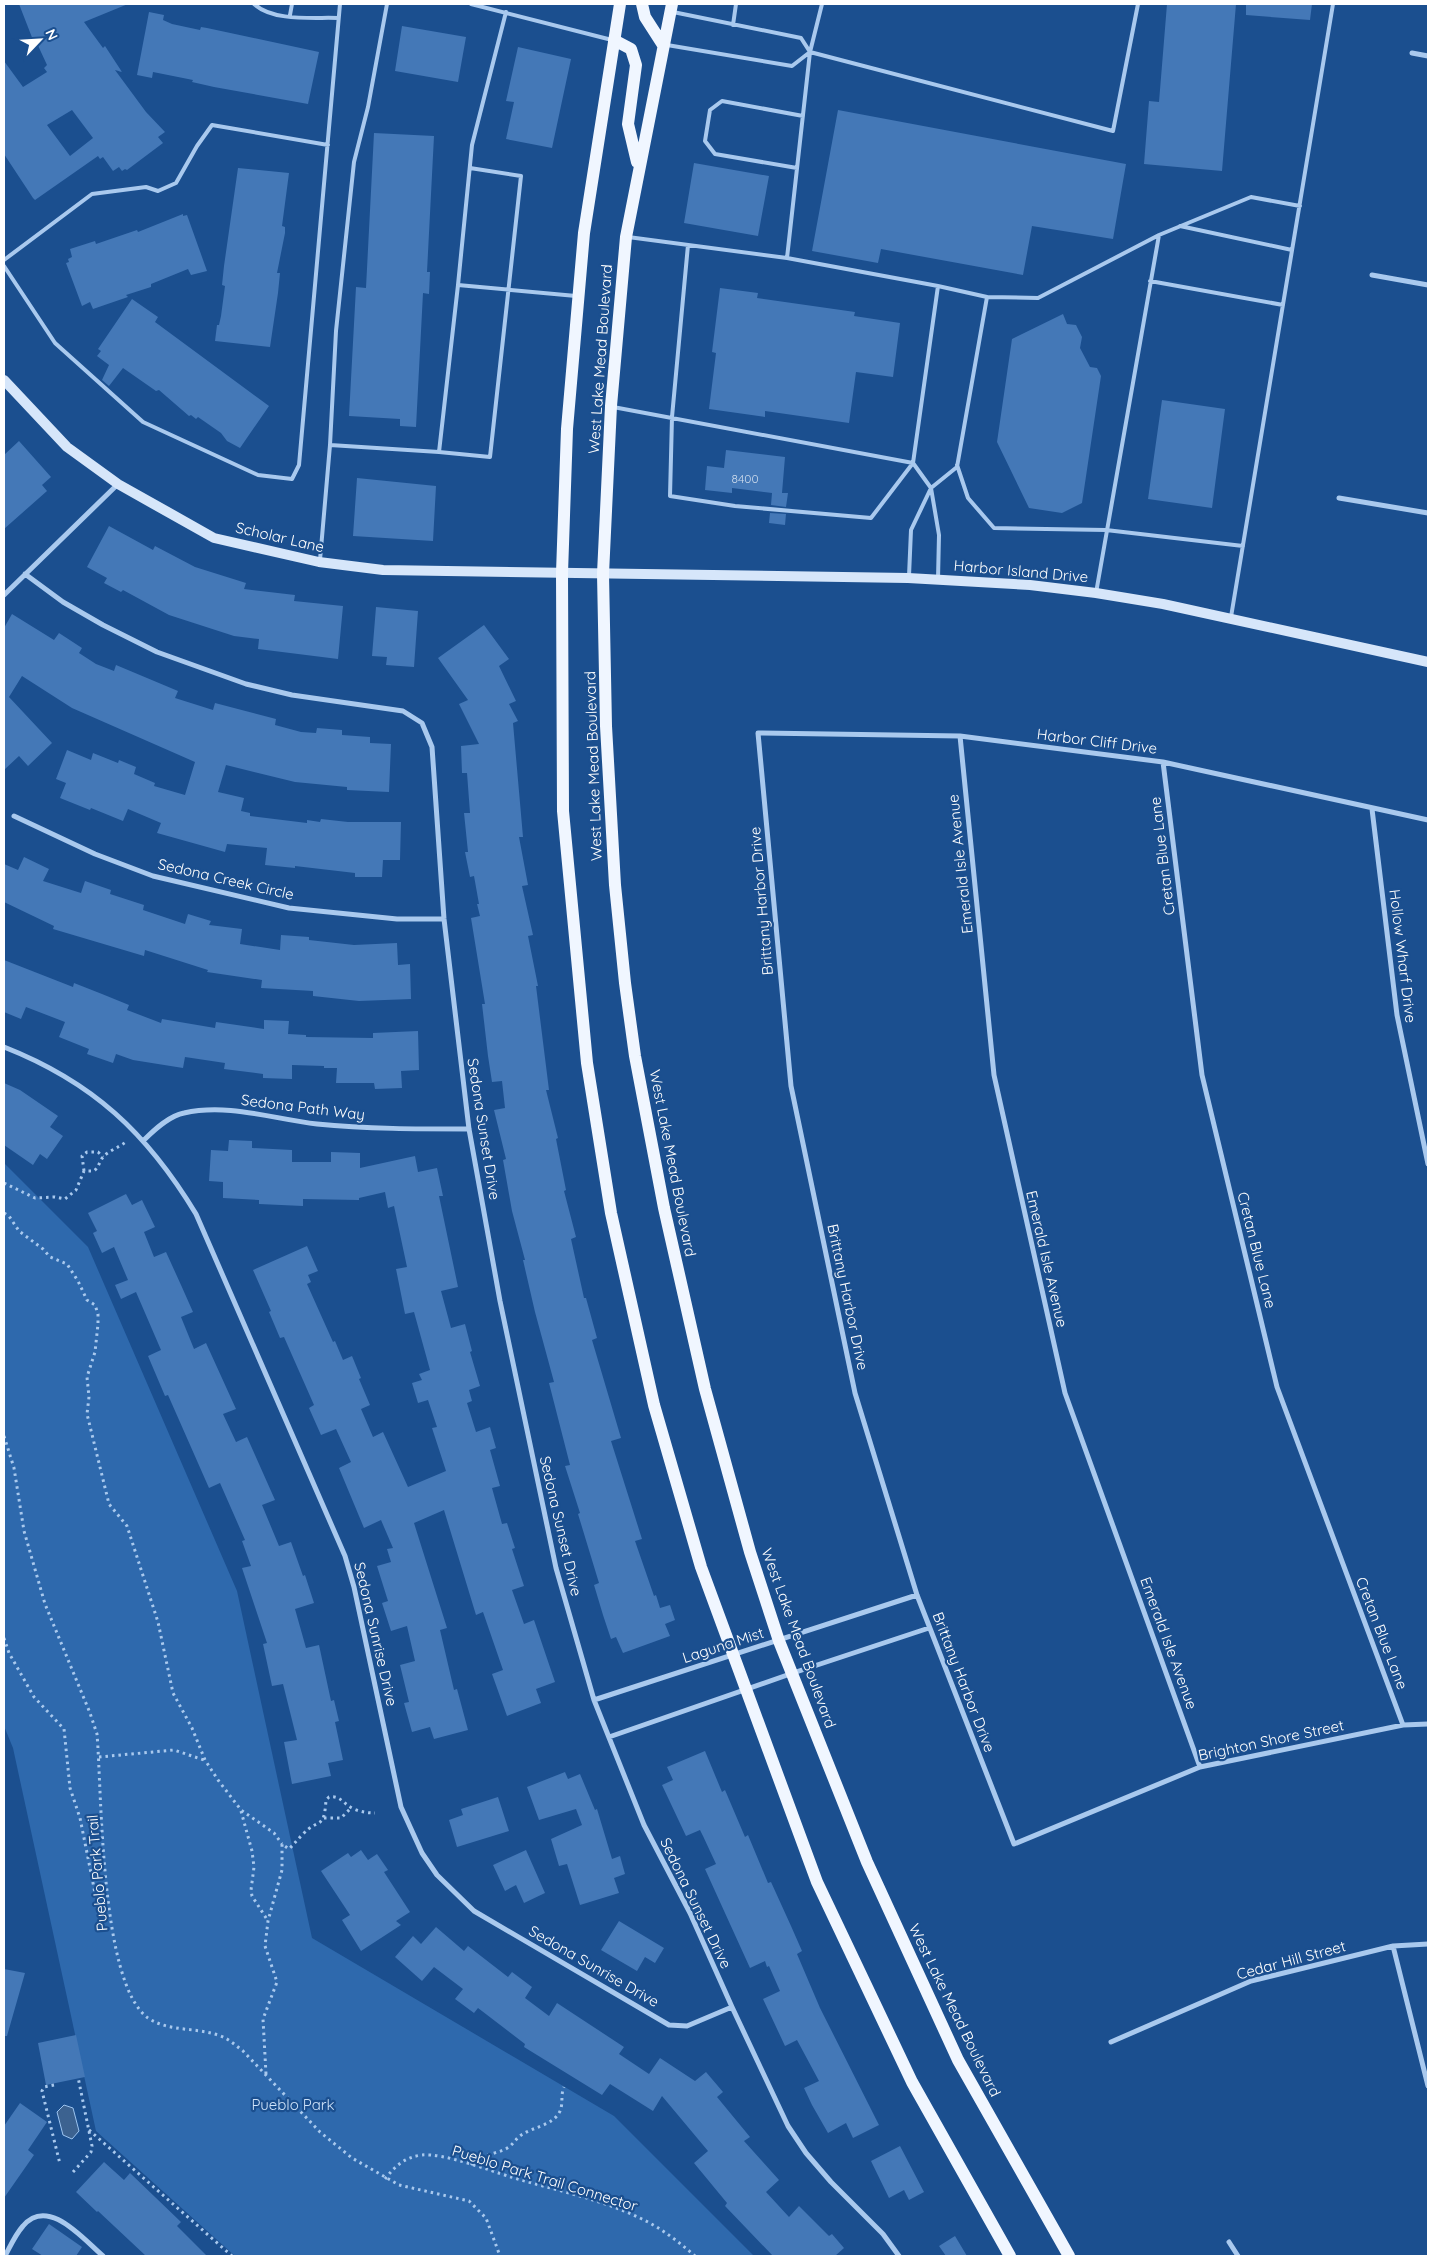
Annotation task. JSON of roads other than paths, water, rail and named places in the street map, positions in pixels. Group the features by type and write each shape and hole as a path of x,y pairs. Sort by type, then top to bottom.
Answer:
{"main road":[{"name":"West Lake Mead Boulevard","path":"620,4 584,233 567,429 562,572 563,812 587,1063 610,1213 654,1406 701,1567 817,1882 912,2082 1010,2256"},
{"path":"642,4 646,17 663,45"},
{"name":"West Lake Mead Boulevard","path":"671,7 638,167 626,237 610,406 603,574 606,726 615,885 624,983 635,1056 664,1208 705,1389 750,1552 779,1641 867,1862 958,2060 1069,2256"},
{"path":"614,40 631,49 636,65 628,124 638,167"}],"street":[{"path":"1412,53 1428,56"},
{"path":"1372,275 1428,285"},
{"name":"Scholar Lane","path":"4,380 67,447 118,484 214,538 320,562 383,570 603,574"},
{"path":"4,595 118,484"},
{"path":"1339,498 1428,513"},
{"name":"Sedona Sunset Drive","path":"25,574 87,616 157,652 246,684 292,696 403,711 422,724 432,747 444,919 469,1129 500,1301 556,1568 594,1700 644,1825 690,1913 732,2008 788,2126 806,2153 831,2182 883,2234 899,2256"},
{"name":"Harbor Island Drive","path":"603,574 908,578 1030,585 1162,604 1428,662"},
{"name":"Harbor Cliff Drive","path":"758,733 960,736 1163,762 1428,820"},
{"name":"Brittany Harbor Drive","path":"758,733 791,1086 855,1393 916,1595 1014,1844"},
{"name":"Emerald Isle Avenue","path":"960,736 994,1075 1065,1393 1200,1767"},
{"name":"Cretan Blue Lane","path":"1163,762 1202,1075 1274,1378 1403,1725"},
{"name":"Hollow Wharf Drive","path":"1372,809 1397,1015 1428,1164"},
{"name":"Sedona Creek Circle","path":"14,816 95,854 153,876 269,904 289,908 387,918 444,919"},
{"name":"Sedona Sunrise Drive","path":"4,1047 34,1059 68,1078 107,1106 144,1140 174,1177 196,1214 345,1556 354,1587 400,1808 422,1853 437,1876 474,1911 669,2025 687,2026 732,2008"},
{"name":"Sedona Path Way","path":"144,1140 160,1125 183,1113 220,1109 316,1124 387,1129 469,1129"},
{"name":"Laguna Mist","path":"594,1700 734,1656 916,1595"},
{"path":"609,1737 929,1628"},
{"name":"Brighton Shore Street","path":"1014,1844 1200,1767 1403,1725 1428,1724"},
{"name":"Cedar Hill Street","path":"1111,2042 1251,1981 1393,1946 1428,1944"},
{"path":"1393,1946 1428,2086"},
{"path":"5,2256 23,2226 33,2218 42,2216 54,2216 102,2256"},
{"path":"1229,2242 1238,2256"}],"lane":[{"path":"254,4 259,8 279,15 338,18"},
{"path":"290,15 292,4"},
{"path":"4,266 54,343 143,422 258,475 292,479 299,465 340,4"},
{"path":"320,562 330,445 336,331 354,162 368,107 386,4"},
{"path":"471,4 614,40"},
{"path":"733,25 736,4"},
{"path":"787,258 810,52 822,4"},
{"path":"671,7 733,25 801,38 810,52 1113,131 1138,4"},
{"path":"1231,619 1333,4"},
{"path":"439,452 472,145 506,12"},
{"path":"663,45 792,66 810,52"},
{"path":"798,168 714,154 705,141 710,110 722,100 803,116"},
{"path":"4,260 92,194 146,187 158,191 176,184 212,125 328,146"},
{"path":"330,445 490,457 521,176 470,168"},
{"path":"626,237 787,258 987,297 1038,298 1159,234 1251,196 1300,206"},
{"path":"1180,226 1292,250"},
{"path":"1096,593 1159,234"},
{"path":"688,245 672,417 670,496 735,506 871,518 913,464 938,286"},
{"path":"1150,282 1283,305"},
{"path":"458,285 579,297"},
{"path":"987,297 958,465 968,498 994,528 1106,530 1243,546"},
{"path":"610,406 913,464 931,488 939,535 938,580"},
{"path":"908,578 911,530 931,488 958,465"}],"park label":[{"name":"Pueblo Park","path":"293,2104"}]}
